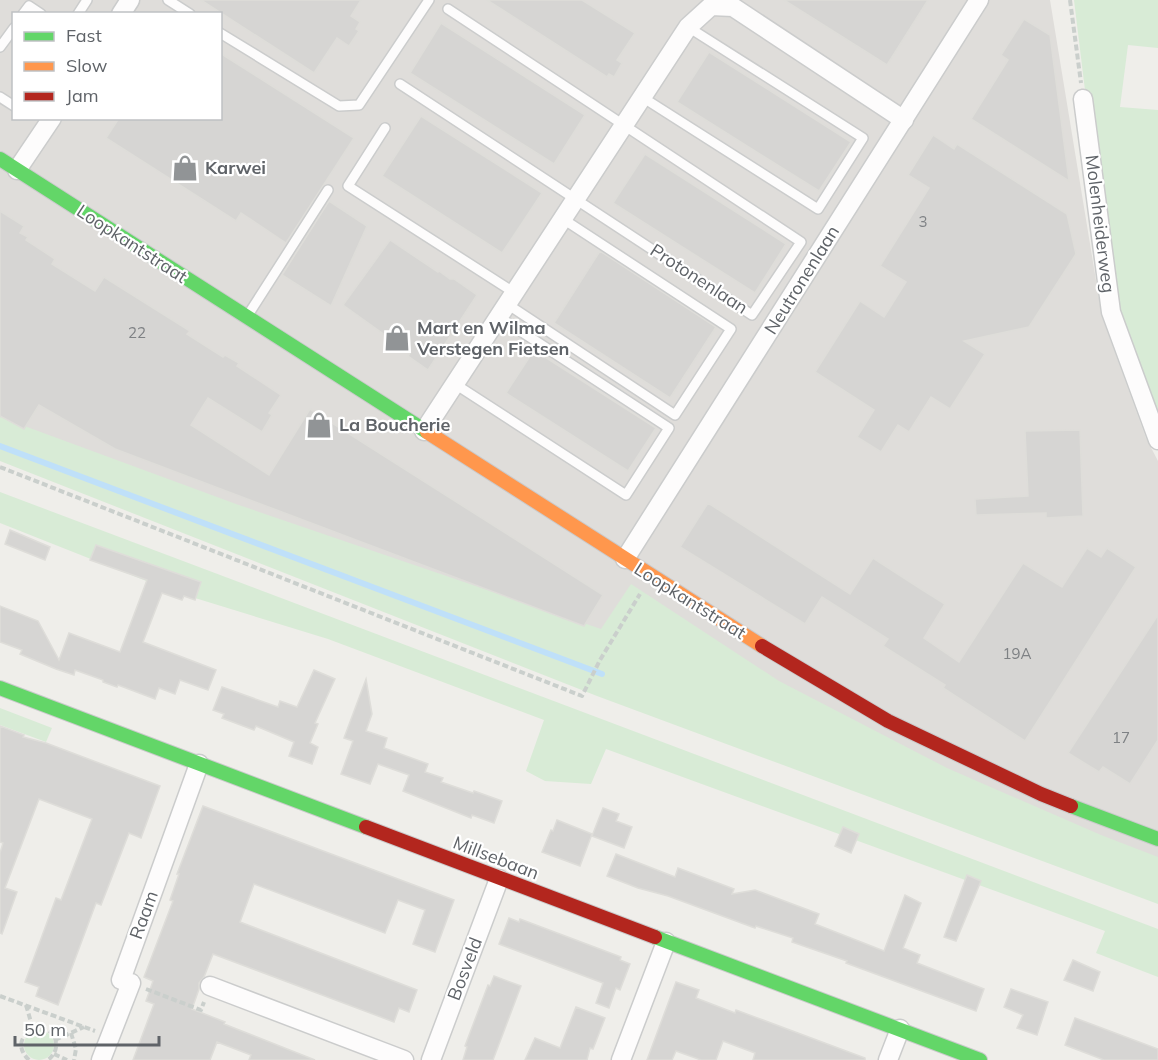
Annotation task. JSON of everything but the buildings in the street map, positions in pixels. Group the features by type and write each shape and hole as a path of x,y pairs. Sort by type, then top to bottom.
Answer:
{"street":[{"name":"Neutronenlaan","path":"625,559 979,0"},
{"path":"424,431 688,27 711,6 733,7 904,120"},
{"name":"Molenheiderweg","path":"1083,99 1111,312 1158,441"},
{"path":"17,170 51,120"},
{"name":"Loopkantstraat","path":"0,159 757,643 888,721 1041,794 1158,839"},
{"name":"Millsebaan","path":"0,688 980,1060"},
{"name":"Raam","path":"131,983 121,980 199,764"},
{"name":"Bosveld","path":"431,1060 499,879"},
{"path":"621,1060 666,942"},
{"path":"101,1060 131,983"},
{"path":"210,986 404,1060"},
{"path":"888,1060 900,1029"}],"lane":[{"path":"168,0 186,12"},
{"path":"222,34 339,106 358,105 429,0"},
{"path":"25,12 29,6 38,12"},
{"name":"Protonenlaan","path":"400,84 752,315 801,242 448,9"},
{"path":"642,97 818,209 863,138 688,27"},
{"path":"0,47 12,31"},
{"name":"Protonenlaan","path":"385,128 348,186 669,428 626,495 455,384"},
{"path":"247,317 328,190"},
{"name":"Protonenlaan","path":"507,304 675,415 731,329 563,219"}],"path":[{"path":"1070,0 1083,99"},
{"path":"0,467 582,696 600,660 652,576"},
{"path":"131,983 201,1010 210,986"},
{"path":"0,996 110,1037"},
{"path":"26,1005 33,1029"},
{"path":"55,1040 84,1027"},
{"path":"19,1060 27,1059 21,1045 23,1037 33,1029 49,1031 55,1040 54,1054 48,1060"},
{"path":"71,1033 76,1049 74,1060"},
{"path":"54,1054 66,1060"}],"shaded area":[{"path":"0,0 1050,0 1102,317 1146,438 1158,461 1158,877 0,428"}],"green space":[{"path":"1074,0 1158,0 1158,48 1128,45 1120,107 1158,110 1158,422 1118,305 1098,137 1093,136 1089,123"},
{"path":"0,417 236,504 601,629 631,584 779,681 947,768 1101,835 1158,857 1158,904 597,696 0,461"},
{"path":"0,492 1158,929 1158,977 1096,953 1105,931 606,749 591,784 545,781 526,771 544,720 328,639 169,590 0,523"},
{"path":"0,708 52,728 46,742 0,725"},
{"path":"39,1030 45,1031 53,1039 53,1051 45,1059 39,1060 33,1059 25,1051 24,1045 25,1039 33,1031"}],"waterway":[{"path":"0,446 602,674"}],"traffic: fast":[{"path":"0,159 427,432"},
{"path":"0,688 366,827"},
{"path":"1071,806 1158,839"},
{"path":"655,937 980,1060"}],"traffic: slow":[{"path":"427,432 762,646"}],"traffic: jam":[{"path":"762,646 888,721 1071,806"},
{"path":"366,827 655,937"}],"place":[{"name":"Karwei","path":"185,168"},
{"name":"Mart en Wilma Verstegen Fietsen","path":"397,338"},
{"name":"La Boucherie","path":"319,425"}]}
